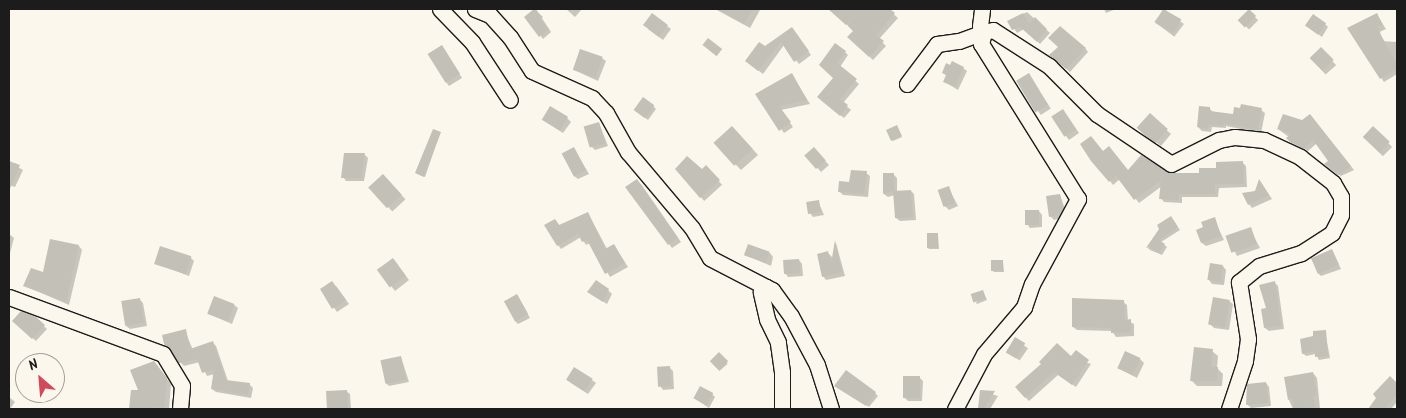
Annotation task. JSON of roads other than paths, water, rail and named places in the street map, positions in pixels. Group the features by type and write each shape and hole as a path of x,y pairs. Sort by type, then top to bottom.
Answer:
{"street":[{"path":"440,9 472,42 510,100"},
{"path":"475,9 490,15 510,37 532,71 597,103 606,113 628,152 692,228 710,258 772,290 791,316 818,365 831,409"},
{"path":"955,409 984,354 1024,308 1032,284 1078,199 981,44 984,32 980,26 982,9"},
{"path":"907,84 937,44 960,41 993,30 1049,66 1097,114 1171,164 1219,140 1235,137 1264,140 1300,157 1333,183 1341,197 1341,215 1332,233 1301,253 1259,266 1239,282 1248,339 1245,361 1229,409"},
{"path":"766,287 761,292 767,319 778,342 781,362 782,409"},
{"path":"9,297 163,354 182,386 180,409"}]}
